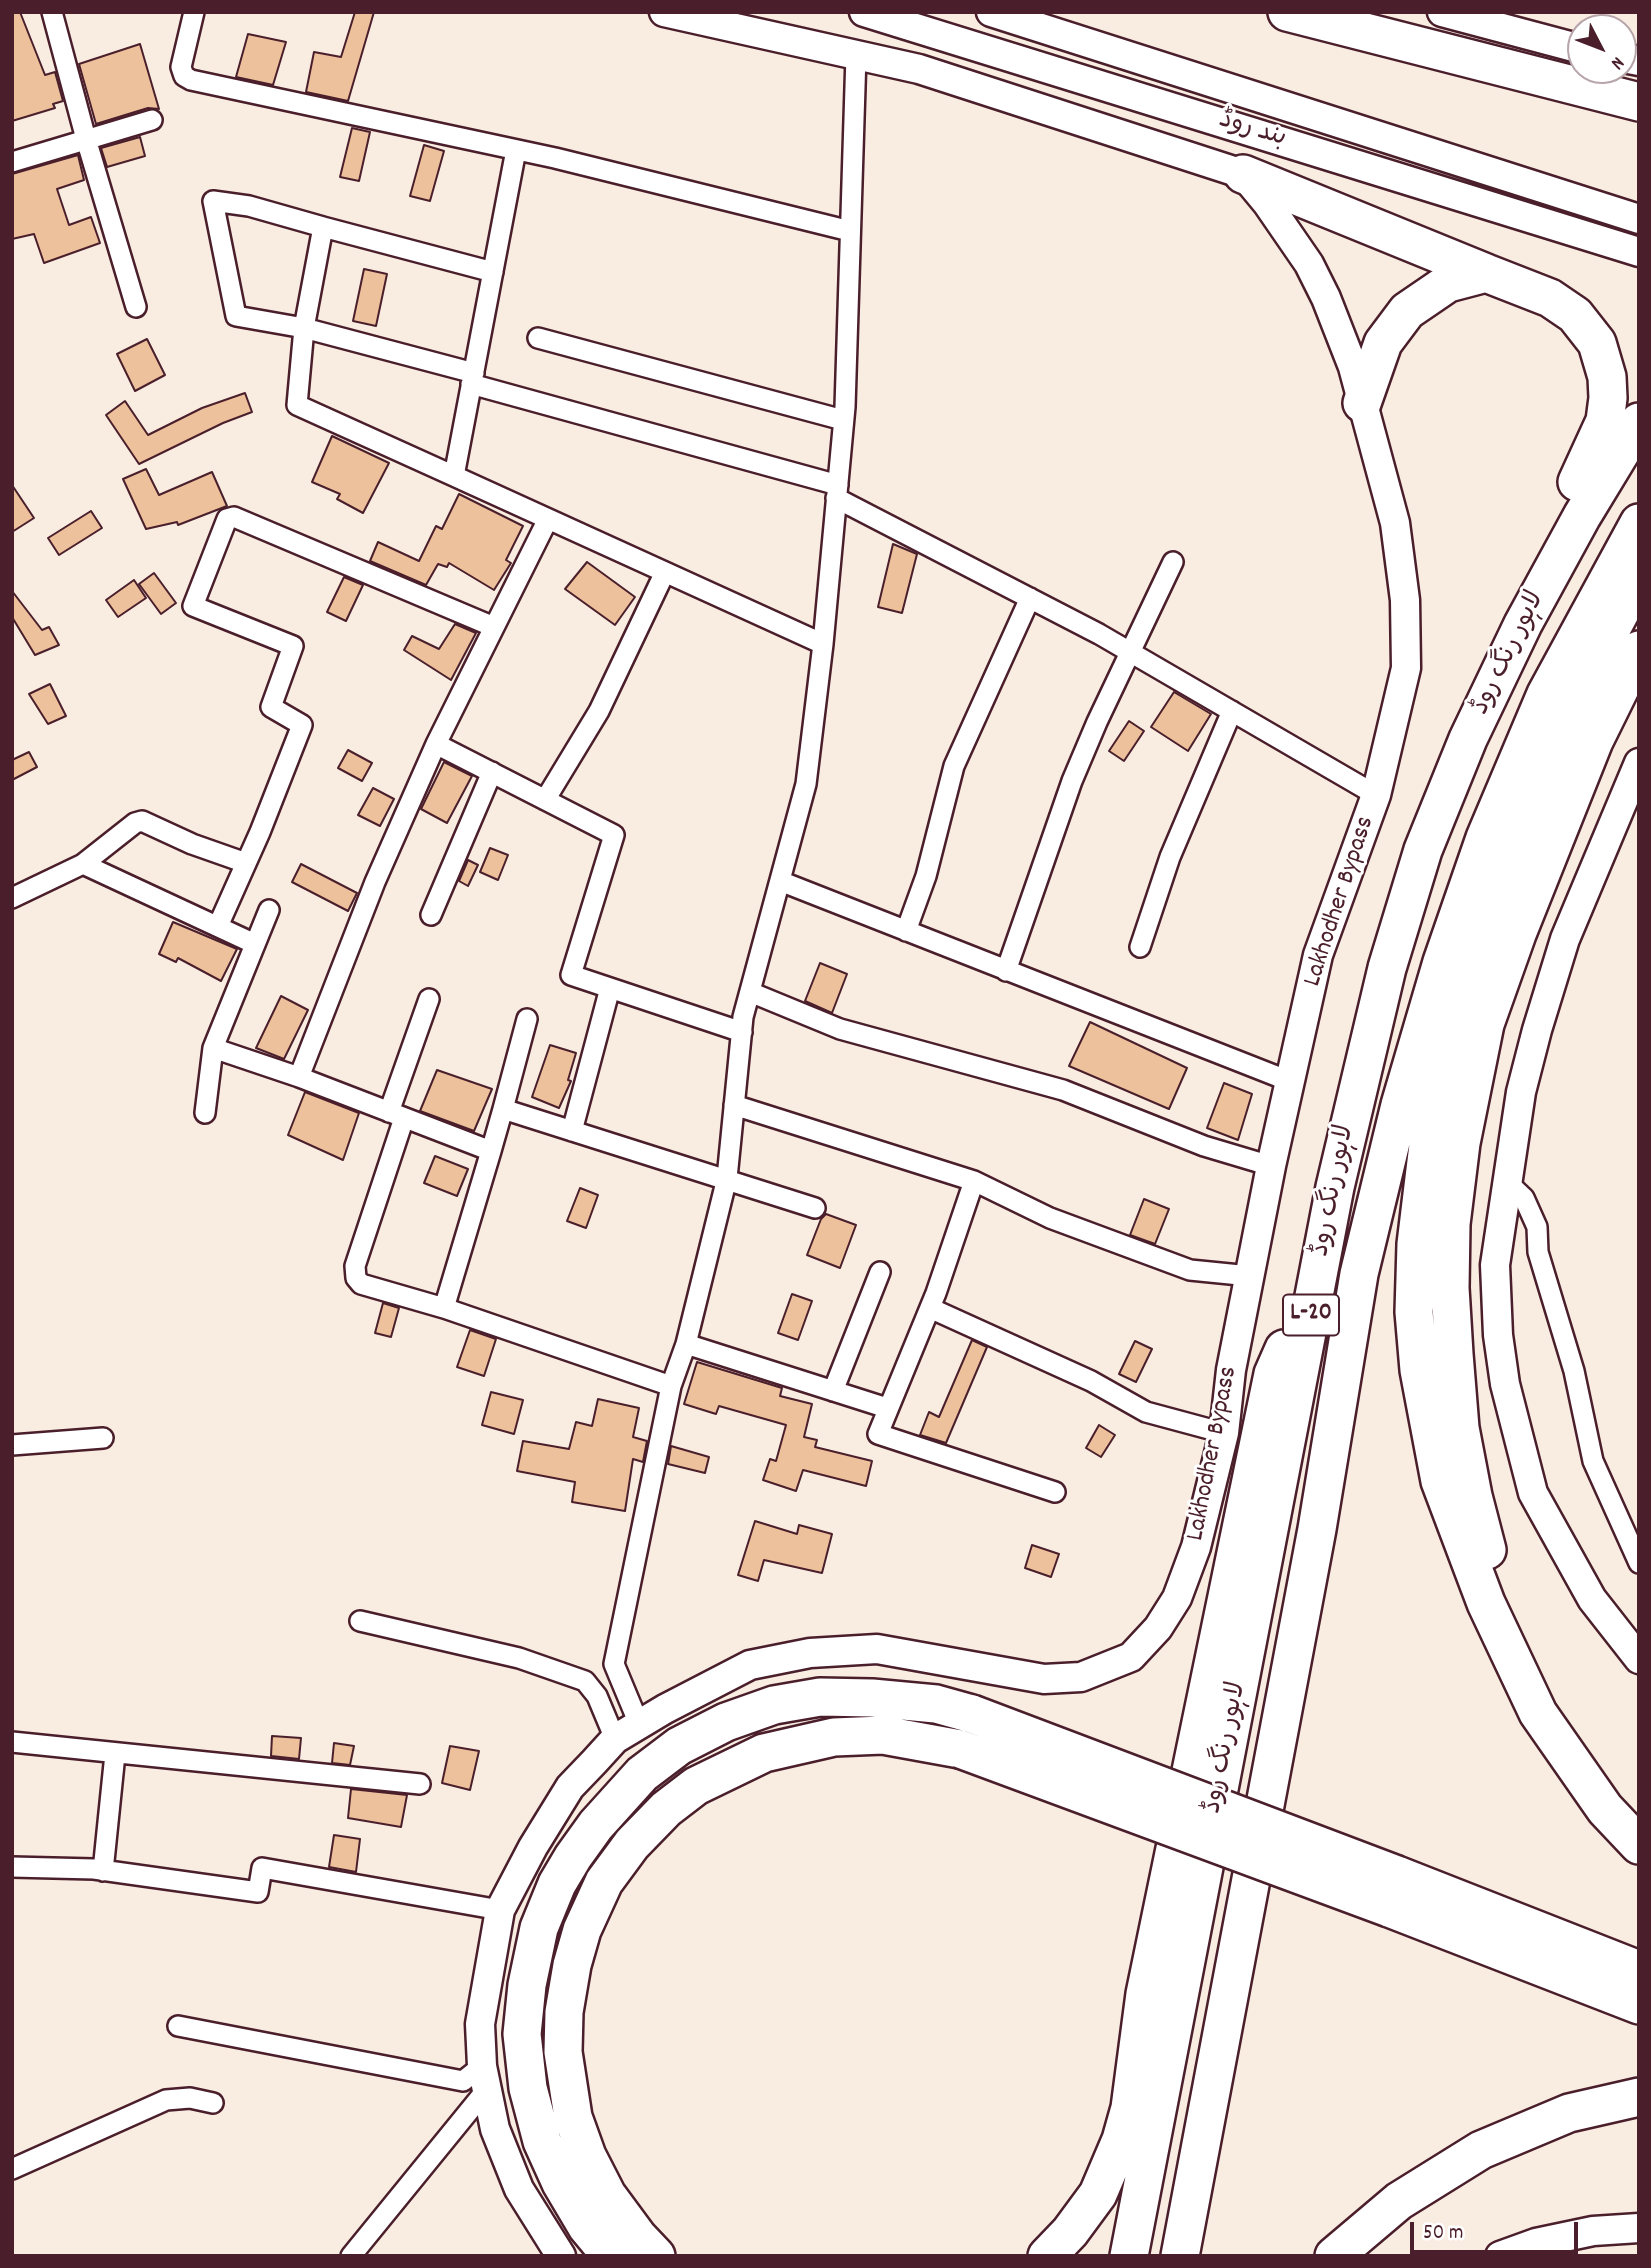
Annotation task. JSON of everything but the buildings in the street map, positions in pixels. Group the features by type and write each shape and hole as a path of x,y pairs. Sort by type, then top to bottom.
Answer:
{"highway":[{"path":"1287,12 1639,102"},
{"path":"1243,174 1550,298 1575,315 1588,328 1604,360 1608,398 1605,421 1588,461 1475,678 1415,817 1362,979 1336,1081 1335,1187"},
{"path":"1362,403 1383,343 1407,311 1433,290 1486,273"},
{"name":"لاہور رنگ روڈ","path":"1129,2256 1335,1187 1387,968 1423,850 1468,739 1523,624 1582,516 1639,422"},
{"name":"لاہور رنگ روڈ","path":"1180,2256 1317,1529 1359,1274 1400,1105 1443,962 1485,838 1546,694 1639,523"},
{"path":"1639,577 1602,649 1534,797 1472,962 1438,1087 1421,1185 1416,1244 1415,1312 1419,1370 1440,1481 1462,1545 1509,1656 1538,1713 1605,1809 1639,1845"},
{"path":"1576,1767 1516,1632 1488,1556 1472,1496 1461,1428 1454,1354 1450,1288 1451,1224 1461,1143 1485,1024 1556,831 1639,650"},
{"path":"1047,2256 1070,2232 1098,2194 1121,2140 1130,2108 1145,1994 1273,1374 1320,1265"},
{"path":"611,2256 587,2227 561,2183 542,2141 528,2088 524,2048 527,1986 539,1928 557,1884 573,1857 596,1825 642,1774 679,1746 726,1722 774,1705 820,1697 872,1698 936,1704 972,1714 1393,1891 1639,2005"},
{"path":"656,2256 607,2195 587,2156 573,2117 563,2052 564,2012 572,1965 582,1930 604,1882 632,1844 666,1809 696,1786 764,1754 834,1737 883,1735 960,1749 1639,1970"},
{"path":"1334,2256 1399,2201 1481,2150 1569,2113 1639,2097"}],"main road":[{"name":"بند روڈ","path":"664,12 919,69 1243,174"},
{"name":"بند روڈ","path":"864,12 1639,252"},
{"name":"بند روڈ","path":"991,12 1639,219"},
{"path":"1442,12 1567,45"},
{"name":"Lakhodher Bypass","path":"561,2256 519,2189 495,2129 484,2077 480,2024 500,1910 533,1847 570,1787 627,1732 750,1665 810,1653 877,1649 1044,1679 1081,1677 1131,1657 1158,1628 1177,1598 1196,1547 1224,1433 1231,1370 1271,1166 1318,956 1376,795 1406,668 1405,600 1395,523 1341,332 1326,298 1289,233 1243,174"},
{"path":"1639,763 1565,939 1521,1092 1505,1180 1495,1265 1498,1335 1505,1384 1533,1493 1592,1599 1639,1659"},
{"path":"1500,2256 1536,2243 1593,2231 1639,2228"}],"street":[{"path":"52,12 136,307"},
{"path":"194,12 181,67 184,76 191,80 516,150 850,232"},
{"path":"627,1732 614,1664 671,1386 686,1344 727,1178 741,1032 806,783 823,644 843,419 856,55"},
{"path":"12,162 152,120"},
{"path":"454,476 516,150"},
{"path":"493,272 249,206 214,201 236,316 304,328 837,491 1131,652 1376,795"},
{"path":"323,227 304,328 297,405 823,644"},
{"path":"538,338 843,419"},
{"path":"218,926 302,725 271,707 293,646 193,606 227,519 234,517 494,627"},
{"path":"299,1077 375,882 436,744 548,519"},
{"path":"1006,971 1068,792 1173,562"},
{"path":"545,800 599,711 665,572"},
{"path":"906,931 926,876 954,766 1030,597"},
{"path":"1140,947 1170,857 1233,710"},
{"path":"436,744 614,835 571,975 741,1032"},
{"path":"431,915 492,772"},
{"path":"12,898 83,864 135,823 142,821 192,844 246,863"},
{"path":"83,864 255,944"},
{"path":"779,881 1289,1081"},
{"path":"205,1113 213,1048 269,910"},
{"path":"572,1131 610,988"},
{"path":"750,992 840,1029 1063,1090 1204,1146 1271,1166"},
{"path":"429,999 355,1266 356,1278 360,1284 444,1308 671,1386"},
{"path":"444,1308 527,1019"},
{"path":"213,1048 299,1077 491,1151"},
{"path":"734,1105 974,1181 1050,1218 1190,1270 1250,1276"},
{"path":"503,1110 727,1178 815,1208"},
{"path":"1505,1180 1524,1198 1537,1227 1538,1252 1574,1371 1593,1461 1639,1563"},
{"path":"974,1181 930,1308 878,1434 1055,1492"},
{"path":"833,1391 880,1272"},
{"path":"930,1308 1091,1381 1146,1412 1224,1433"},
{"path":"686,1344 887,1408"},
{"path":"12,1445 103,1438"},
{"path":"360,1621 519,1658 585,1681 627,1732"},
{"path":"12,1742 421,1784"},
{"path":"103,1871 115,1754"},
{"path":"12,1867 103,1871 258,1892 262,1868 500,1910"},
{"path":"178,2026 463,2081 484,2077"},
{"path":"351,2256 484,2077"},
{"path":"12,2169 166,2100 190,2098 213,2103"}]}
